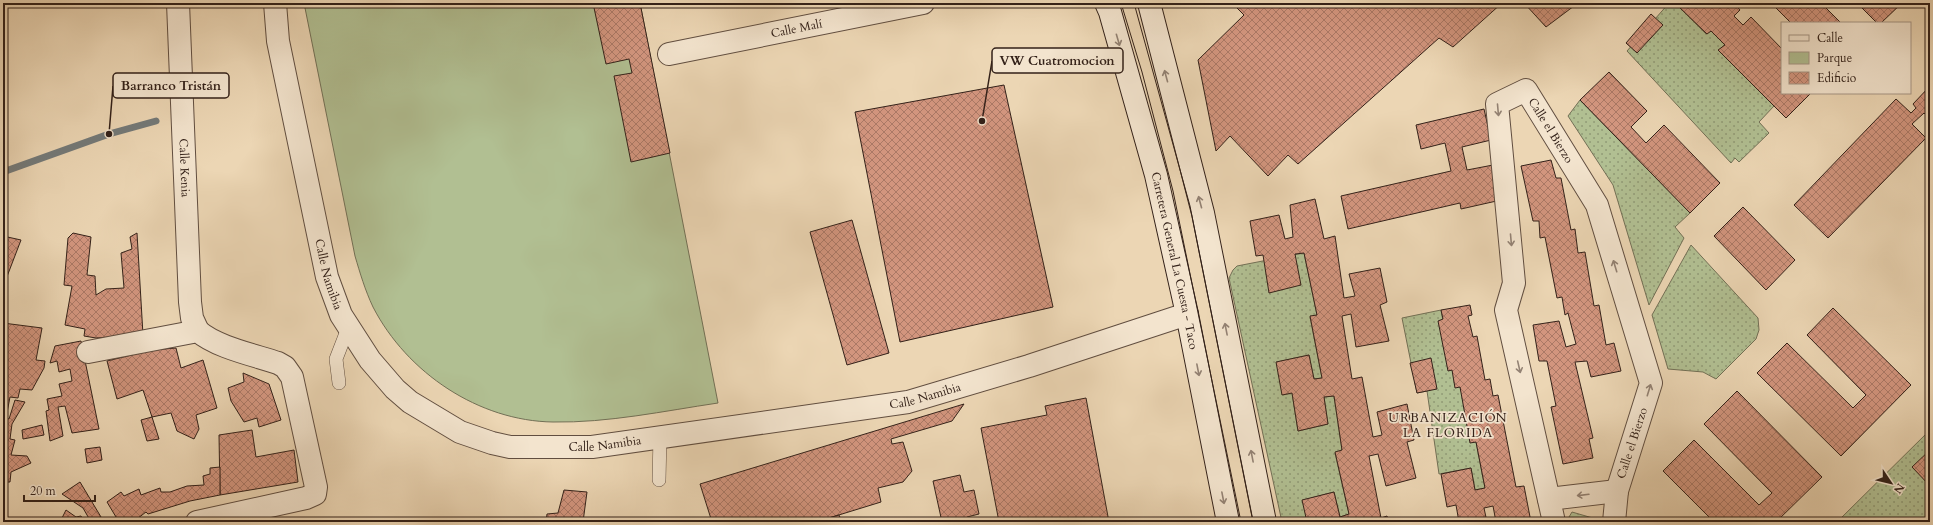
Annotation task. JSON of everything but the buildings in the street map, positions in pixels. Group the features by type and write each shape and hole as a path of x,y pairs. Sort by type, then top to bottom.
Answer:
{"street":[{"name":"Calle Kenia","path":"178,3 190,302 192,318 198,331"},
{"name":"Calle Namibia","path":"262,3 278,41"},
{"name":"Calle Namibia","path":"275,3 278,41 327,277 341,315 370,360 400,393 431,416 473,437 510,447 592,447 908,402 1030,366 1187,314"},
{"name":"Calle Malí","path":"669,54 923,3"},
{"name":"Carretera General La Cuesta - Taco","path":"1106,3 1110,12 1156,175 1187,314 1228,522"},
{"path":"1149,3 1203,213 1265,522"},
{"name":"Calle el Bierzo","path":"1554,522 1506,310 1514,283 1497,104 1526,90 1597,204 1651,383 1617,491 1614,522"},
{"path":"88,352 198,331 204,337 215,342 286,367 292,377 316,487 314,494 306,498 197,522"},
{"name":"Calle el Bierzo","path":"1549,499 1617,491"}],"lane":[{"path":"339,383 336,359 348,328"},
{"path":"659,480 660,437"}],"green space":[{"path":"304,3 640,3 718,403 594,421 553,422 525,419 498,413 472,403 448,389 425,372 405,353 387,331 373,307 365,288 355,256"},
{"path":"1669,3 1675,3 1706,34 1711,31 1725,44 1719,50 1774,106 1759,122 1769,133 1739,162 1735,158 1731,163 1627,51"},
{"path":"1580,100 1690,213 1675,227 1684,238 1649,305 1613,185 1568,116"},
{"path":"1691,245 1758,318 1759,330 1756,339 1716,379 1703,372 1668,369 1652,315"},
{"path":"1304,253 1317,315 1310,317 1322,378 1314,379 1309,355 1277,362 1283,395 1292,393 1298,431 1328,424 1324,397 1334,396 1342,450 1335,453 1349,514 1340,517 1334,492 1311,498 1315,522 1282,522 1229,278 1237,266"},
{"path":"1441,310 1452,370 1460,387 1476,442 1485,488 1475,490 1471,468 1439,474 1427,391 1417,393 1402,318"},
{"path":"1930,430 1930,519 1927,522 1837,522"},
{"path":"1572,512 1603,521 1566,522"}],"waterway":[{"path":"3,172 109,134 156,121"}],"tram line":[{"path":"1121,3 1142,72 1173,191 1241,522"},
{"path":"1134,3 1190,206 1253,522"}],"place":[{"name":"VW Cuatromocion","path":"982,121"},
{"name":"Barranco Tristán","path":"109,134"}],"district":[{"name":"URBANIZACIÓN LA FLORIDA","path":"1448,424"}]}
